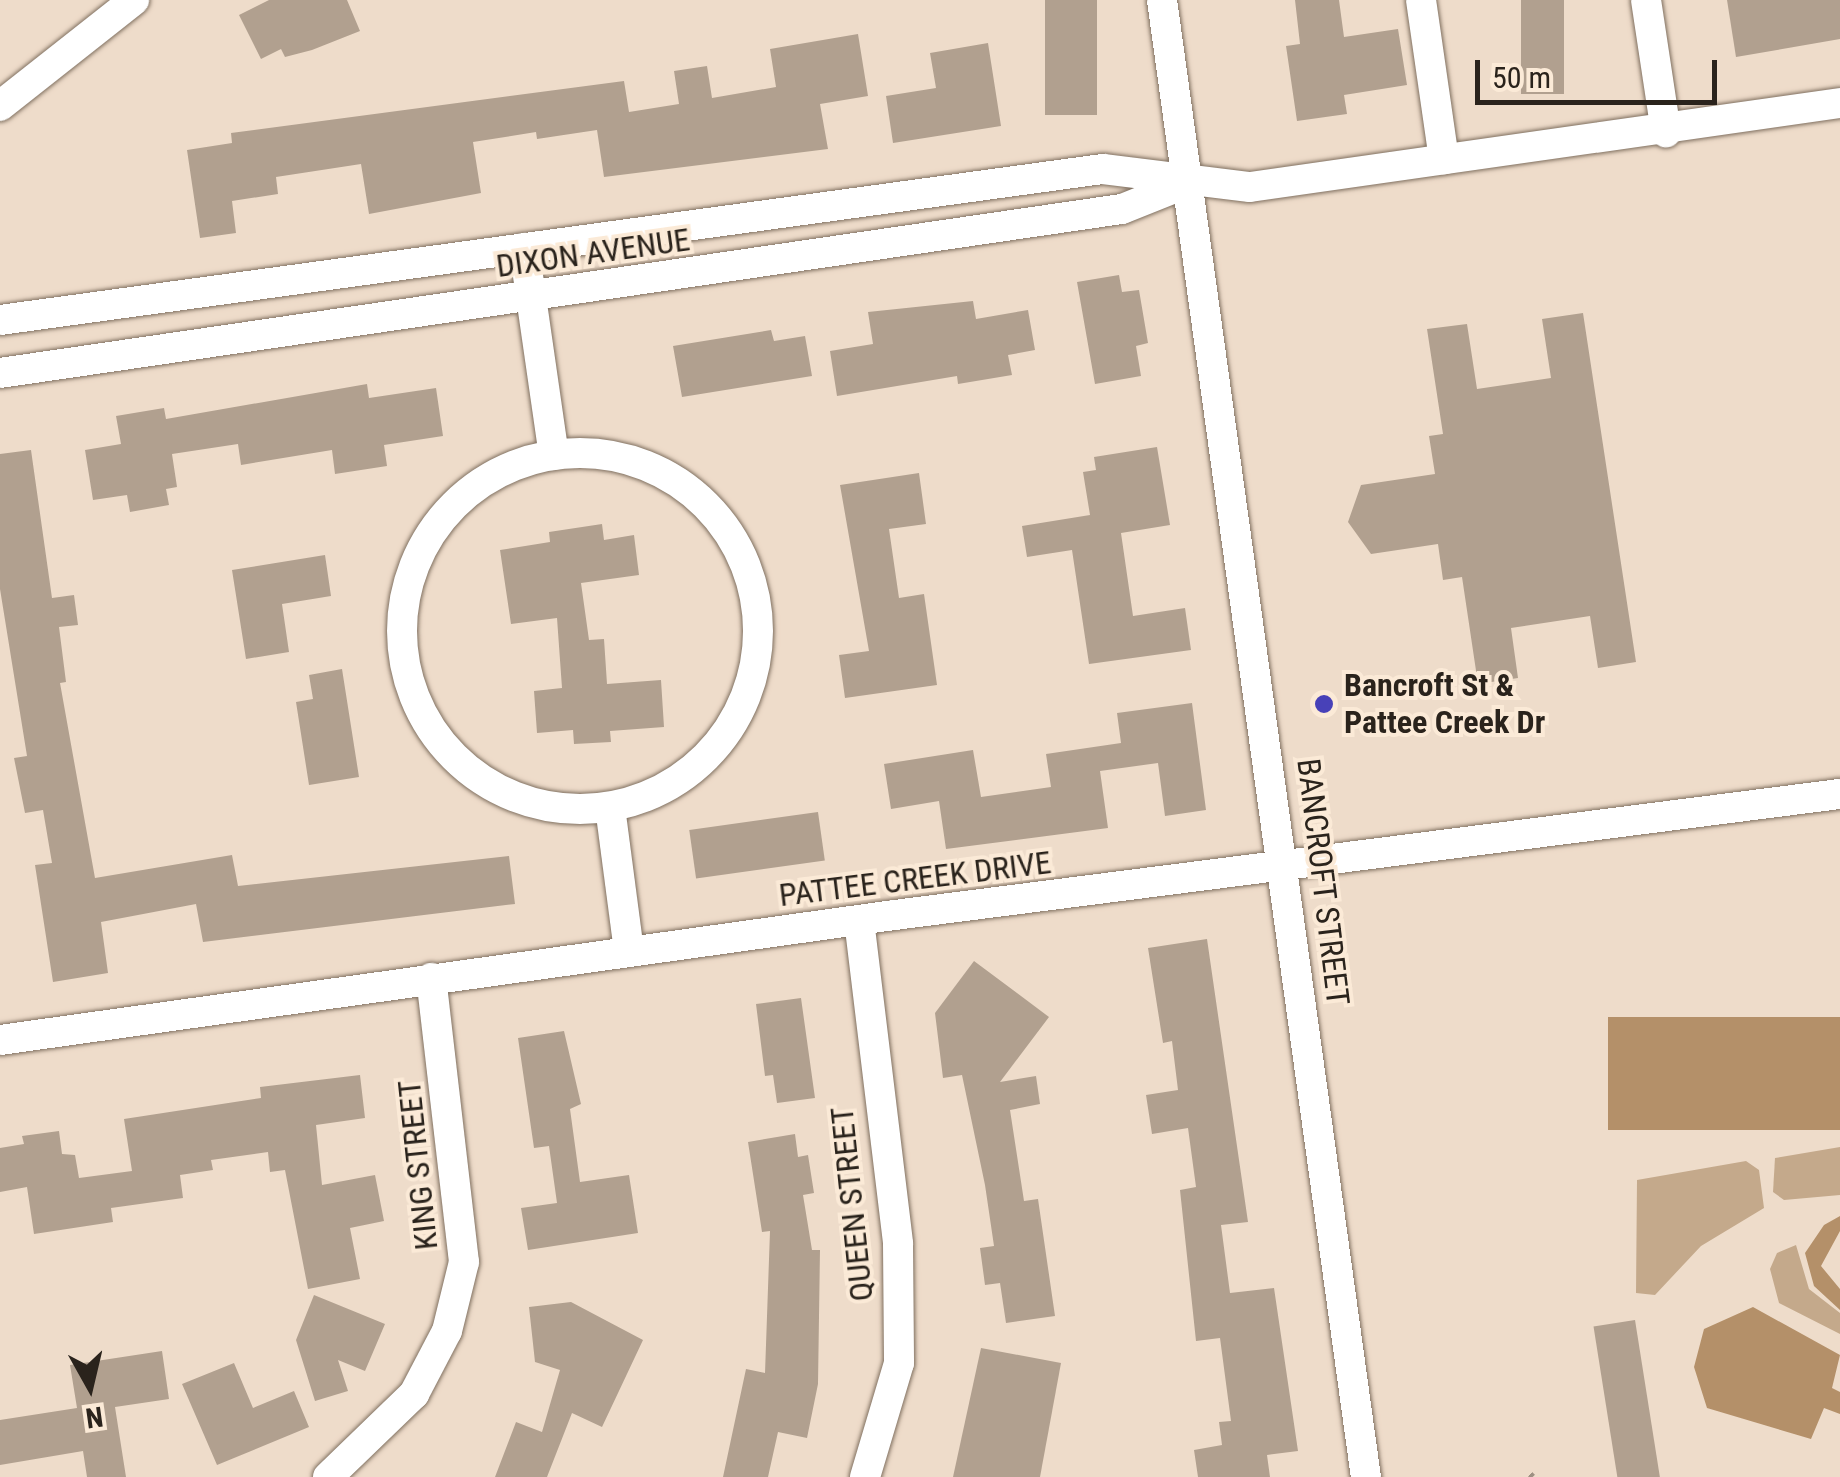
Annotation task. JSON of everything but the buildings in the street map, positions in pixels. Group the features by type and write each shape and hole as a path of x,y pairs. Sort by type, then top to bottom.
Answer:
{"street":[{"path":"0,106 134,0"},
{"name":"BANCROFT STREET","path":"1162,0 1192,181 1287,868 1366,1477"},
{"path":"1421,0 1444,159"},
{"path":"1646,0 1666,132"},
{"name":"DIXON AVENUE","path":"0,320 1103,169 1250,187 1666,132 1840,103"},
{"name":"DIXON AVENUE","path":"0,372 532,298 1122,209 1192,181"},
{"path":"524,248 554,455"},
{"path":"554,455 614,456 686,487 731,536 754,594 756,657 727,732 677,780 610,807 534,803 478,778 424,720 404,662 406,586 433,529 480,483 554,455"},
{"name":"PATTEE CREEK DRIVE","path":"0,1040 858,920 1287,868 1840,794"},
{"path":"610,807 629,951"},
{"name":"QUEEN STREET","path":"858,920 898,1244 899,1363 865,1477"},
{"name":"KING STREET","path":"328,1477 414,1394 448,1331 464,1262 431,978"}],"shaded area":[{"path":"1608,1017 1840,1017 1840,1130 1608,1130"},
{"path":"1840,1147 1840,1195 1784,1200 1773,1192 1775,1158"},
{"path":"1746,1161 1759,1170 1764,1208 1701,1246 1655,1295 1636,1293 1637,1180"},
{"path":"1840,1216 1840,1231 1821,1266 1840,1289 1840,1310 1814,1286 1805,1253 1824,1225"},
{"path":"1796,1245 1809,1289 1840,1313 1840,1334 1779,1303 1770,1269 1777,1253"},
{"path":"1753,1307 1840,1355 1832,1388 1840,1392 1840,1414 1824,1408 1811,1439 1707,1408 1694,1367 1704,1329"}],"place":[{"name":"Bancroft St & Pattee Creek Dr","path":"1324,704"}]}
